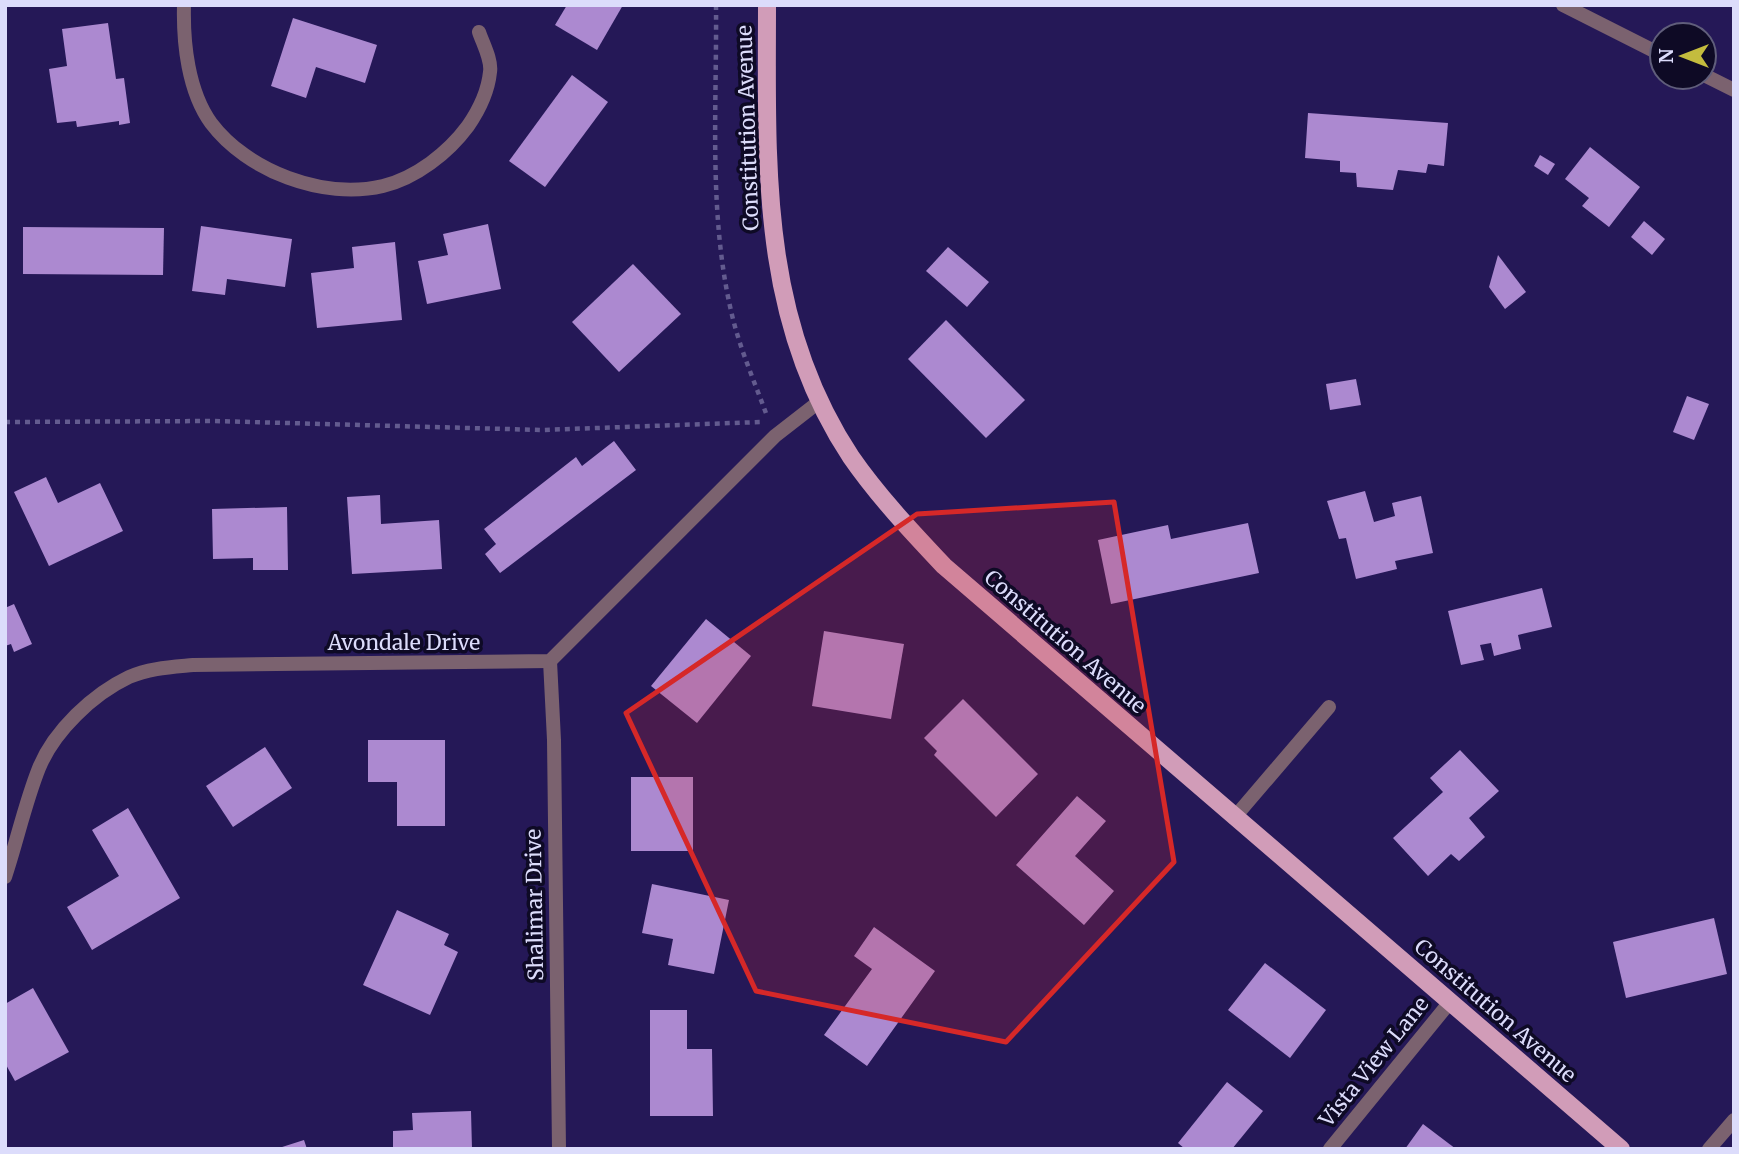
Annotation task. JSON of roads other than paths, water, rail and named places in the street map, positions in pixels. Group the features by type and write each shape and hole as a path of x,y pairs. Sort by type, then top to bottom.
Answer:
{"main road":[{"name":"Constitution Avenue","path":"767,5 767,167 780,281 793,338 820,401 851,456 894,513 944,566 1621,1149"}],"street":[{"path":"184,5 188,62 210,121 231,144 258,164 286,177 351,188 382,186 410,176 457,141 475,115 486,91 491,69 479,32"},
{"path":"1563,5 1648,48"},
{"path":"1718,82 1734,90"},
{"path":"550,661 775,436 820,401"},
{"name":"Avondale Drive","path":"5,877 40,766 59,735 91,704 130,677 155,669 193,665 550,661"},
{"name":"Shalimar Drive","path":"550,661 554,740 559,1149"},
{"path":"1234,818 1329,707"},
{"name":"Vista View Lane","path":"1329,1149 1450,1002"},
{"path":"1709,1149 1734,1120"}]}
